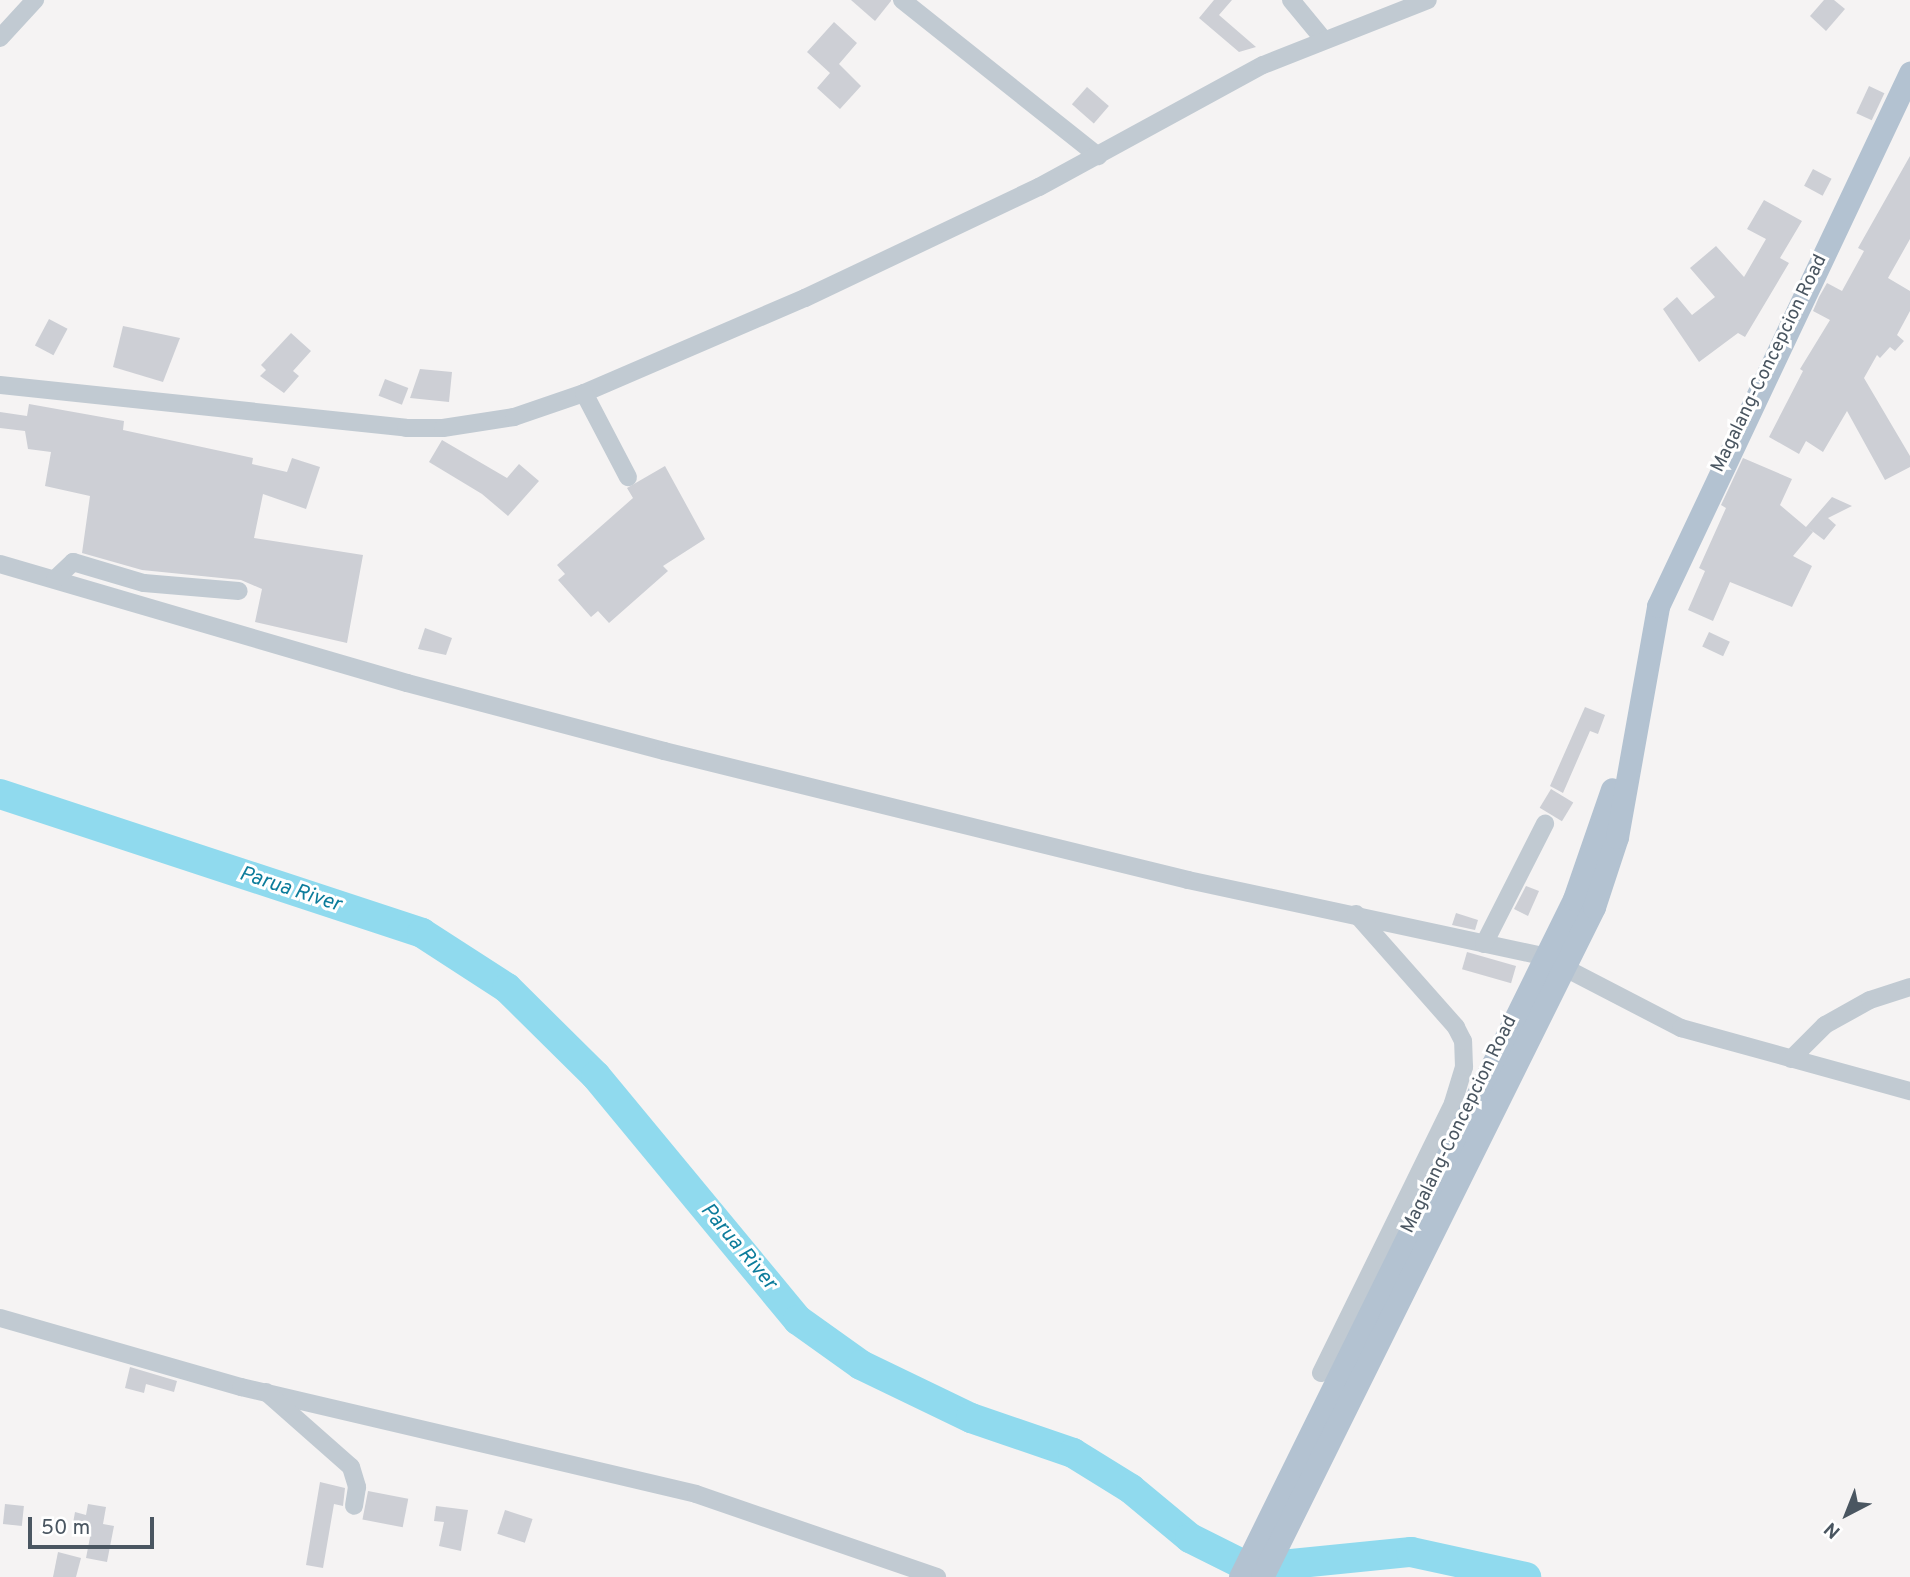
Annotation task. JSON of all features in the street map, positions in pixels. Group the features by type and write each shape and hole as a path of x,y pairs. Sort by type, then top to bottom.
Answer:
{"main road":[{"name":"Magalang-Concepcion Road","path":"1240,1577 1549,966 1607,875 1658,606 1682,547 1910,73"},
{"name":"Magalang-Concepcion Road","path":"1262,1577 1549,966"}],"street":[{"path":"0,38 35,0"},
{"path":"902,0 1098,156"},
{"path":"1291,0 1324,40"},
{"path":"0,385 406,428 443,428 514,417 584,393 805,298 1098,156 1263,65 1324,40 1381,22 1428,0"},
{"path":"584,393 628,477"},
{"path":"55,579 73,562 144,583 239,591"},
{"path":"0,565 407,682 664,751 1121,864 1484,944 1549,966 1653,1016 1791,1059 1910,1091"},
{"path":"1484,944 1545,824"},
{"path":"1321,1373 1453,1103 1464,1067 1464,1041 1456,1027 1356,914"},
{"path":"1791,1059 1833,1020 1870,1000 1910,987"},
{"path":"0,1318 266,1392 696,1494 937,1577"},
{"path":"266,1392 351,1467 357,1487 354,1506"}],"building":[{"path":"851,0 891,0 891,1 875,21"},
{"path":"1214,0 1232,0 1219,15 1256,47 1239,52 1199,18"},
{"path":"1824,0 1834,0 1845,9 1826,31 1810,16"},
{"path":"834,22 857,43 839,64 861,86 840,109 817,88 830,73 807,52"},
{"path":"1869,86 1884,93 1872,120 1856,113"},
{"path":"1087,87 1109,106 1094,123 1072,104"},
{"path":"1910,156 1910,239 1888,278 1910,291 1910,311 1897,335 1904,341 1895,351 1890,347 1880,358 1877,355 1864,378 1910,456 1910,467 1885,480 1847,411 1823,452 1806,441 1799,454 1769,437 1803,371 1800,369 1830,320 1813,311 1819,297 1827,283 1842,291 1864,251 1858,248"},
{"path":"1813,169 1832,179 1823,196 1804,186"},
{"path":"1764,200 1802,221 1780,258 1789,263 1745,337 1738,333 1699,362 1663,309 1677,297 1692,315 1715,297 1690,268 1716,246 1744,277 1766,239 1747,229"},
{"path":"49,319 68,329 53,355 35,345"},
{"path":"123,326 180,338 163,382 113,367"},
{"path":"291,333 311,351 293,371 299,376 284,393 260,376 266,370 261,365"},
{"path":"420,369 452,372 449,402 410,398"},
{"path":"385,379 408,388 402,405 379,396"},
{"path":"29,404 124,421 123,430 253,458 252,464 287,472 292,458 320,467 306,509 263,494 254,538 363,555 347,643 255,622 262,589 241,580 142,570 82,553 90,496 45,486 51,452 28,449 25,431 0,428 0,412 27,416"},
{"path":"442,440 507,478 519,464 539,481 508,516 482,494 429,462"},
{"path":"1743,458 1792,479 1780,505 1806,527 1832,497 1852,506 1828,518 1836,525 1824,540 1808,528 1813,532 1793,556 1812,566 1792,607 1730,582 1713,621 1688,610 1705,571 1699,568 1726,508 1721,505"},
{"path":"665,466 705,539 663,566 668,571 609,623 598,611 591,617 558,580 565,574 557,565 633,498 627,488"},
{"path":"425,628 452,638 446,655 418,649"},
{"path":"1709,632 1730,642 1723,656 1702,647"},
{"path":"1585,707 1605,715 1598,734 1590,731 1563,793 1550,786"},
{"path":"1551,789 1573,802 1562,821 1540,808"},
{"path":"1526,886 1539,891 1528,916 1514,909"},
{"path":"1456,913 1478,920 1475,930 1452,925"},
{"path":"1467,952 1516,966 1511,983 1462,969"},
{"path":"130,1367 177,1381 174,1392 146,1384 144,1393 125,1388"},
{"path":"320,1482 345,1488 343,1506 334,1504 323,1568 306,1565"},
{"path":"368,1491 408,1499 403,1527 362,1519"},
{"path":"5,1504 24,1506 22,1526 3,1524"},
{"path":"88,1504 106,1507 103,1524 114,1526 107,1562 86,1558 91,1532 72,1529 75,1512 86,1515"},
{"path":"436,1506 468,1510 461,1551 439,1546 444,1522 434,1521"},
{"path":"505,1510 533,1519 525,1543 497,1534"},
{"path":"58,1552 81,1558 76,1577 53,1577"}],"waterway":[{"name":"Parua River","path":"0,794 422,933 507,988 596,1076 798,1320 861,1365 971,1418 1073,1453 1131,1489 1190,1538 1250,1568 1411,1552 1526,1577"}]}
